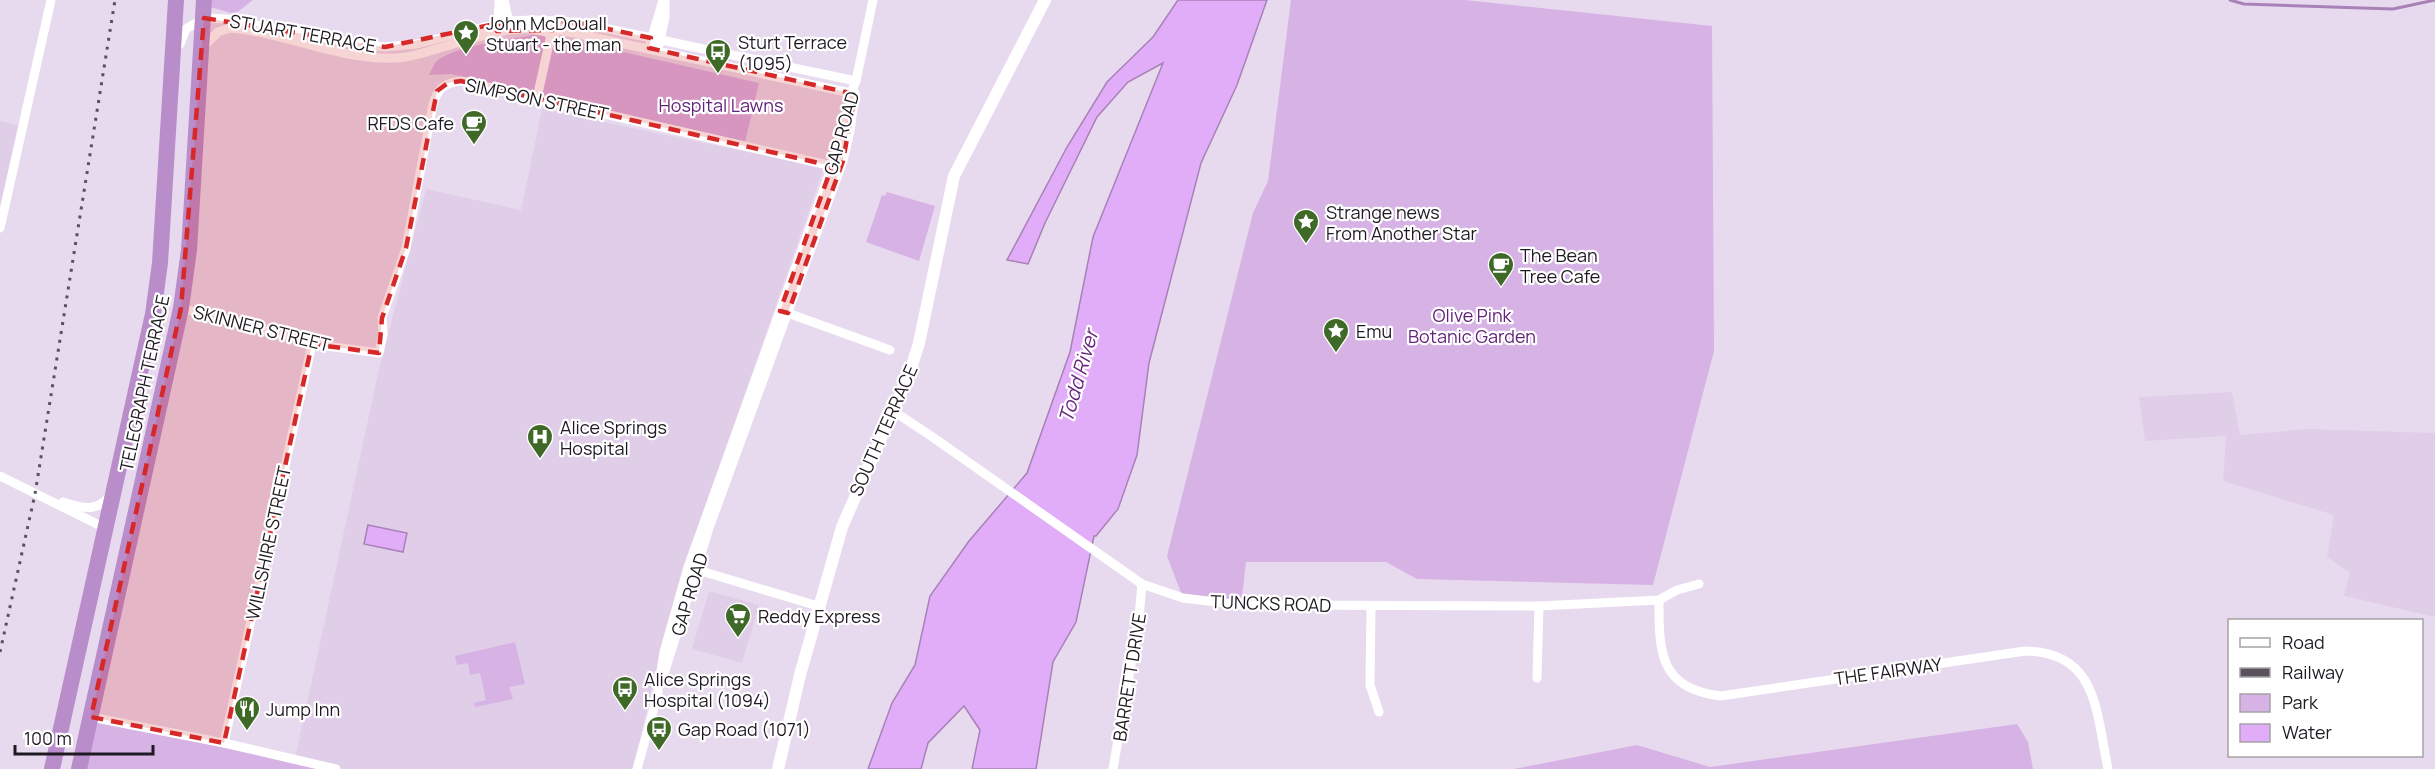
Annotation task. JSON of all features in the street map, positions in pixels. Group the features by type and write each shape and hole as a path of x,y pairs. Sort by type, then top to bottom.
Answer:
{"highway":[{"name":"TELEGRAPH TERRACE","path":"52,769 153,314 160,262 176,0"},
{"name":"TELEGRAPH TERRACE","path":"79,769 181,308 189,250 204,0"},
{"path":"105,528 130,539"},
{"path":"65,710 91,717"}],"street":[{"path":"0,228 51,0"},
{"path":"499,0 504,27"},
{"path":"504,0 504,27"},
{"path":"655,44 664,0"},
{"name":"GAP ROAD","path":"784,312 832,166 853,93 873,0"},
{"name":"SOUTH TERRACE","path":"778,769 800,675 849,507 895,412 919,343 954,176 1045,0"},
{"name":"STUART TERRACE","path":"166,180 180,39 191,24 204,18 226,19 354,44 385,47 417,44 504,27 555,21 575,22 853,93"},
{"path":"537,98 555,21"},
{"name":"STUART TERRACE","path":"200,51 214,35 230,28 365,56 385,58 413,55 504,27 543,29 552,35 560,30 569,31 655,44 856,81"},
{"name":"SIMPSON STREET","path":"379,353 383,334 382,318 406,248 437,91 448,83 461,81 832,166"},
{"name":"GAP ROAD","path":"637,769 657,697 667,639 773,340 843,161 850,130 853,93"},
{"name":"SKINNER STREET","path":"181,308 312,344 379,353"},
{"path":"784,312 890,350"},
{"name":"WILLSHIRE STREET","path":"224,742 312,344"},
{"name":"TUNCKS ROAD","path":"895,412 1142,584 1183,598 1241,605 1539,606 1659,600 1677,590 1700,584"},
{"path":"0,476 105,528"},
{"path":"35,494 90,508 104,503 115,488"},
{"path":"692,568 821,607"},
{"name":"BARRETT DRIVE","path":"1113,769 1139,618 1142,584"},
{"name":"THE FAIRWAY","path":"1659,600 1659,645 1663,656 1679,681 1689,689 1721,696 2025,651 2044,651 2062,657 2085,678 2094,700 2108,769"},
{"path":"1371,606 1370,685 1378,712"},
{"path":"1537,678 1539,606"},
{"path":"91,717 224,742 336,769"}],"highlighted area":[{"path":"204,18 385,47 499,23 497,31 553,30 555,21 575,22 651,38 649,48 855,94 843,161 788,313 780,311 832,166 461,81 448,83 437,91 433,104 406,248 382,318 379,353 312,344 224,743 91,717 181,308"}],"shaded area":[{"name":"Alice Springs Hospital","path":"542,109 824,168 688,555 661,650 633,769 336,769 295,759 378,373 426,189 521,210"},
{"path":"0,121 23,126 0,228"},
{"path":"2232,392 2240,435 2307,429 2435,433 2435,617 2344,596 2350,573 2327,557 2334,515 2223,481 2226,436 2145,441 2139,397"},
{"path":"709,591 759,605 742,663 692,649"}],"green space":[{"path":"210,0 253,0 235,14 210,7"},
{"name":"Olive Pink Botanic Garden","path":"1291,0 1465,0 1712,26 1714,351 1653,585 1417,579 1386,562 1246,562 1241,605 1183,598 1167,556 1253,213 1268,181"},
{"name":"Hospital Lawns","path":"534,35 562,38 759,83 745,142 451,74 429,75 436,62 454,52 482,44"},
{"path":"887,192 935,206 919,261 866,242 882,195 885,196"},
{"path":"515,642 525,684 509,687 513,699 475,707 474,703 486,700 480,673 470,675 468,663 457,665 455,656"},
{"path":"91,717 336,769 79,769"},
{"path":"2017,724 2028,742 2033,769 1514,769 1637,745 1710,767"}],"water":[{"name":"Todd River","path":"1178,0 1267,0 1237,85 1201,163 1149,363 1137,455 1118,509 1094,536 1076,622 1053,662 1036,769 972,769 980,730 964,706 928,743 921,769 868,769 892,703 915,665 930,596 969,541 1027,473 1070,352 1093,237 1163,63 1128,82 1097,117 1045,223 1028,264 1007,260 1067,147 1107,82 1153,37"},
{"path":"368,525 407,533 403,552 364,544"}],"waterway":[{"path":"2230,0 2244,4 2393,9 2435,0"}],"railway":[{"path":"0,652 35,494 115,0"}],"place":[{"name":"John McDouall Stuart - the man","path":"466,56"},
{"name":"Sturt Terrace (1095)","path":"718,75"},
{"name":"RFDS Cafe","path":"474,146"},
{"name":"Strange news From Another Star","path":"1306,245"},
{"name":"The Bean Tree Cafe","path":"1501,288"},
{"name":"Emu","path":"1336,354"},
{"name":"Alice Springs Hospital","path":"540,460"},
{"name":"Reddy Express","path":"738,639"},
{"name":"Alice Springs Hospital (1094)","path":"625,712"},
{"name":"Jump Inn","path":"247,732"},
{"name":"Gap Road (1071)","path":"659,752"}]}
